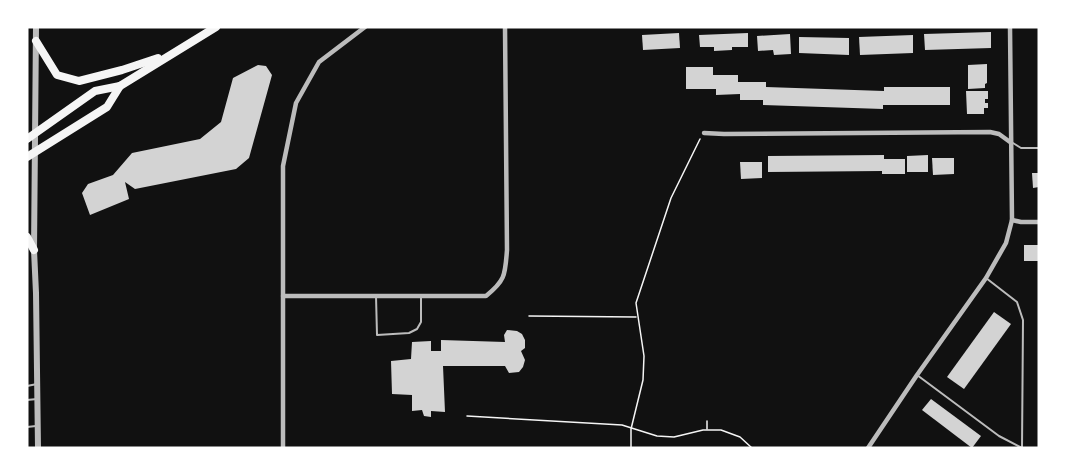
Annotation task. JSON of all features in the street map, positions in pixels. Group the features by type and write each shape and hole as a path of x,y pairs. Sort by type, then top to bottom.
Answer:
{"main road":[{"path":"31,136 96,91 120,86 216,27"},
{"path":"36,41 57,75 79,81 122,70 173,52"},
{"path":"30,154 107,107 120,86"},
{"path":"27,237 34,250"}],"street":[{"path":"36,27 30,154 36,294 38,448"},
{"path":"283,448 283,166 296,103 319,62 365,27"},
{"path":"283,296 486,296 498,287 505,275 507,250 506,27"},
{"path":"868,448 986,278 1006,243 1012,220 1010,27"},
{"path":"704,133 990,132 999,134 1010,142"},
{"path":"1012,220 1039,222"}],"lane":[{"path":"1010,142 1021,148 1039,148"},
{"path":"917,375 999,436 1022,448 1023,320 1017,302 986,278"},
{"path":"376,296 377,335 409,333 417,329 421,322 421,296"},
{"path":"27,386 37,384"},
{"path":"27,400 37,399"},
{"path":"27,427 38,426"}],"path":[{"path":"631,448 631,429 643,380 644,356 636,303 671,198 704,133"},
{"path":"529,316 637,317"},
{"path":"467,416 622,425 657,436 674,437 707,430 721,430 740,437 752,448"},
{"path":"707,421 707,430"}],"building":[{"path":"991,32 991,48 925,50 924,34"},
{"path":"679,33 680,48 643,50 642,35"},
{"path":"748,33 748,47 732,47 732,50 714,51 714,47 700,47 699,35"},
{"path":"790,34 791,54 774,55 773,50 758,51 757,36"},
{"path":"913,35 913,53 860,55 859,37"},
{"path":"799,37 849,38 849,55 799,53"},
{"path":"987,64 985,88 968,89 968,65"},
{"path":"258,65 266,66 272,75 249,158 236,169 135,189 125,182 129,199 90,215 82,193 88,184 113,175 132,153 200,139 221,122 233,78"},
{"path":"686,67 713,67 713,75 738,75 738,82 766,82 766,87 884,91 884,87 950,87 950,105 883,105 883,109 763,105 763,100 740,100 740,94 716,95 716,89 686,89"},
{"path":"966,91 988,91 988,99 985,99 985,103 988,103 988,108 984,108 984,114 967,114"},
{"path":"884,155 884,159 905,159 905,174 882,174 882,171 768,172 768,156"},
{"path":"928,155 928,172 907,172 907,156"},
{"path":"932,158 954,158 954,174 933,175"},
{"path":"740,162 762,162 762,178 741,179"},
{"path":"1032,173 1039,173 1039,187 1033,188"},
{"path":"1024,245 1039,245 1039,261 1024,261"},
{"path":"994,312 1011,324 964,389 947,377"},
{"path":"507,330 517,331 525,340 525,348 521,351 525,360 519,372 509,373 505,366 443,366 445,412 431,411 431,417 424,416 422,410 412,411 412,395 392,394 391,361 411,359 412,342 431,341 431,351 441,351 441,340 505,342 504,335"},
{"path":"931,399 981,436 972,448 922,410"}]}
